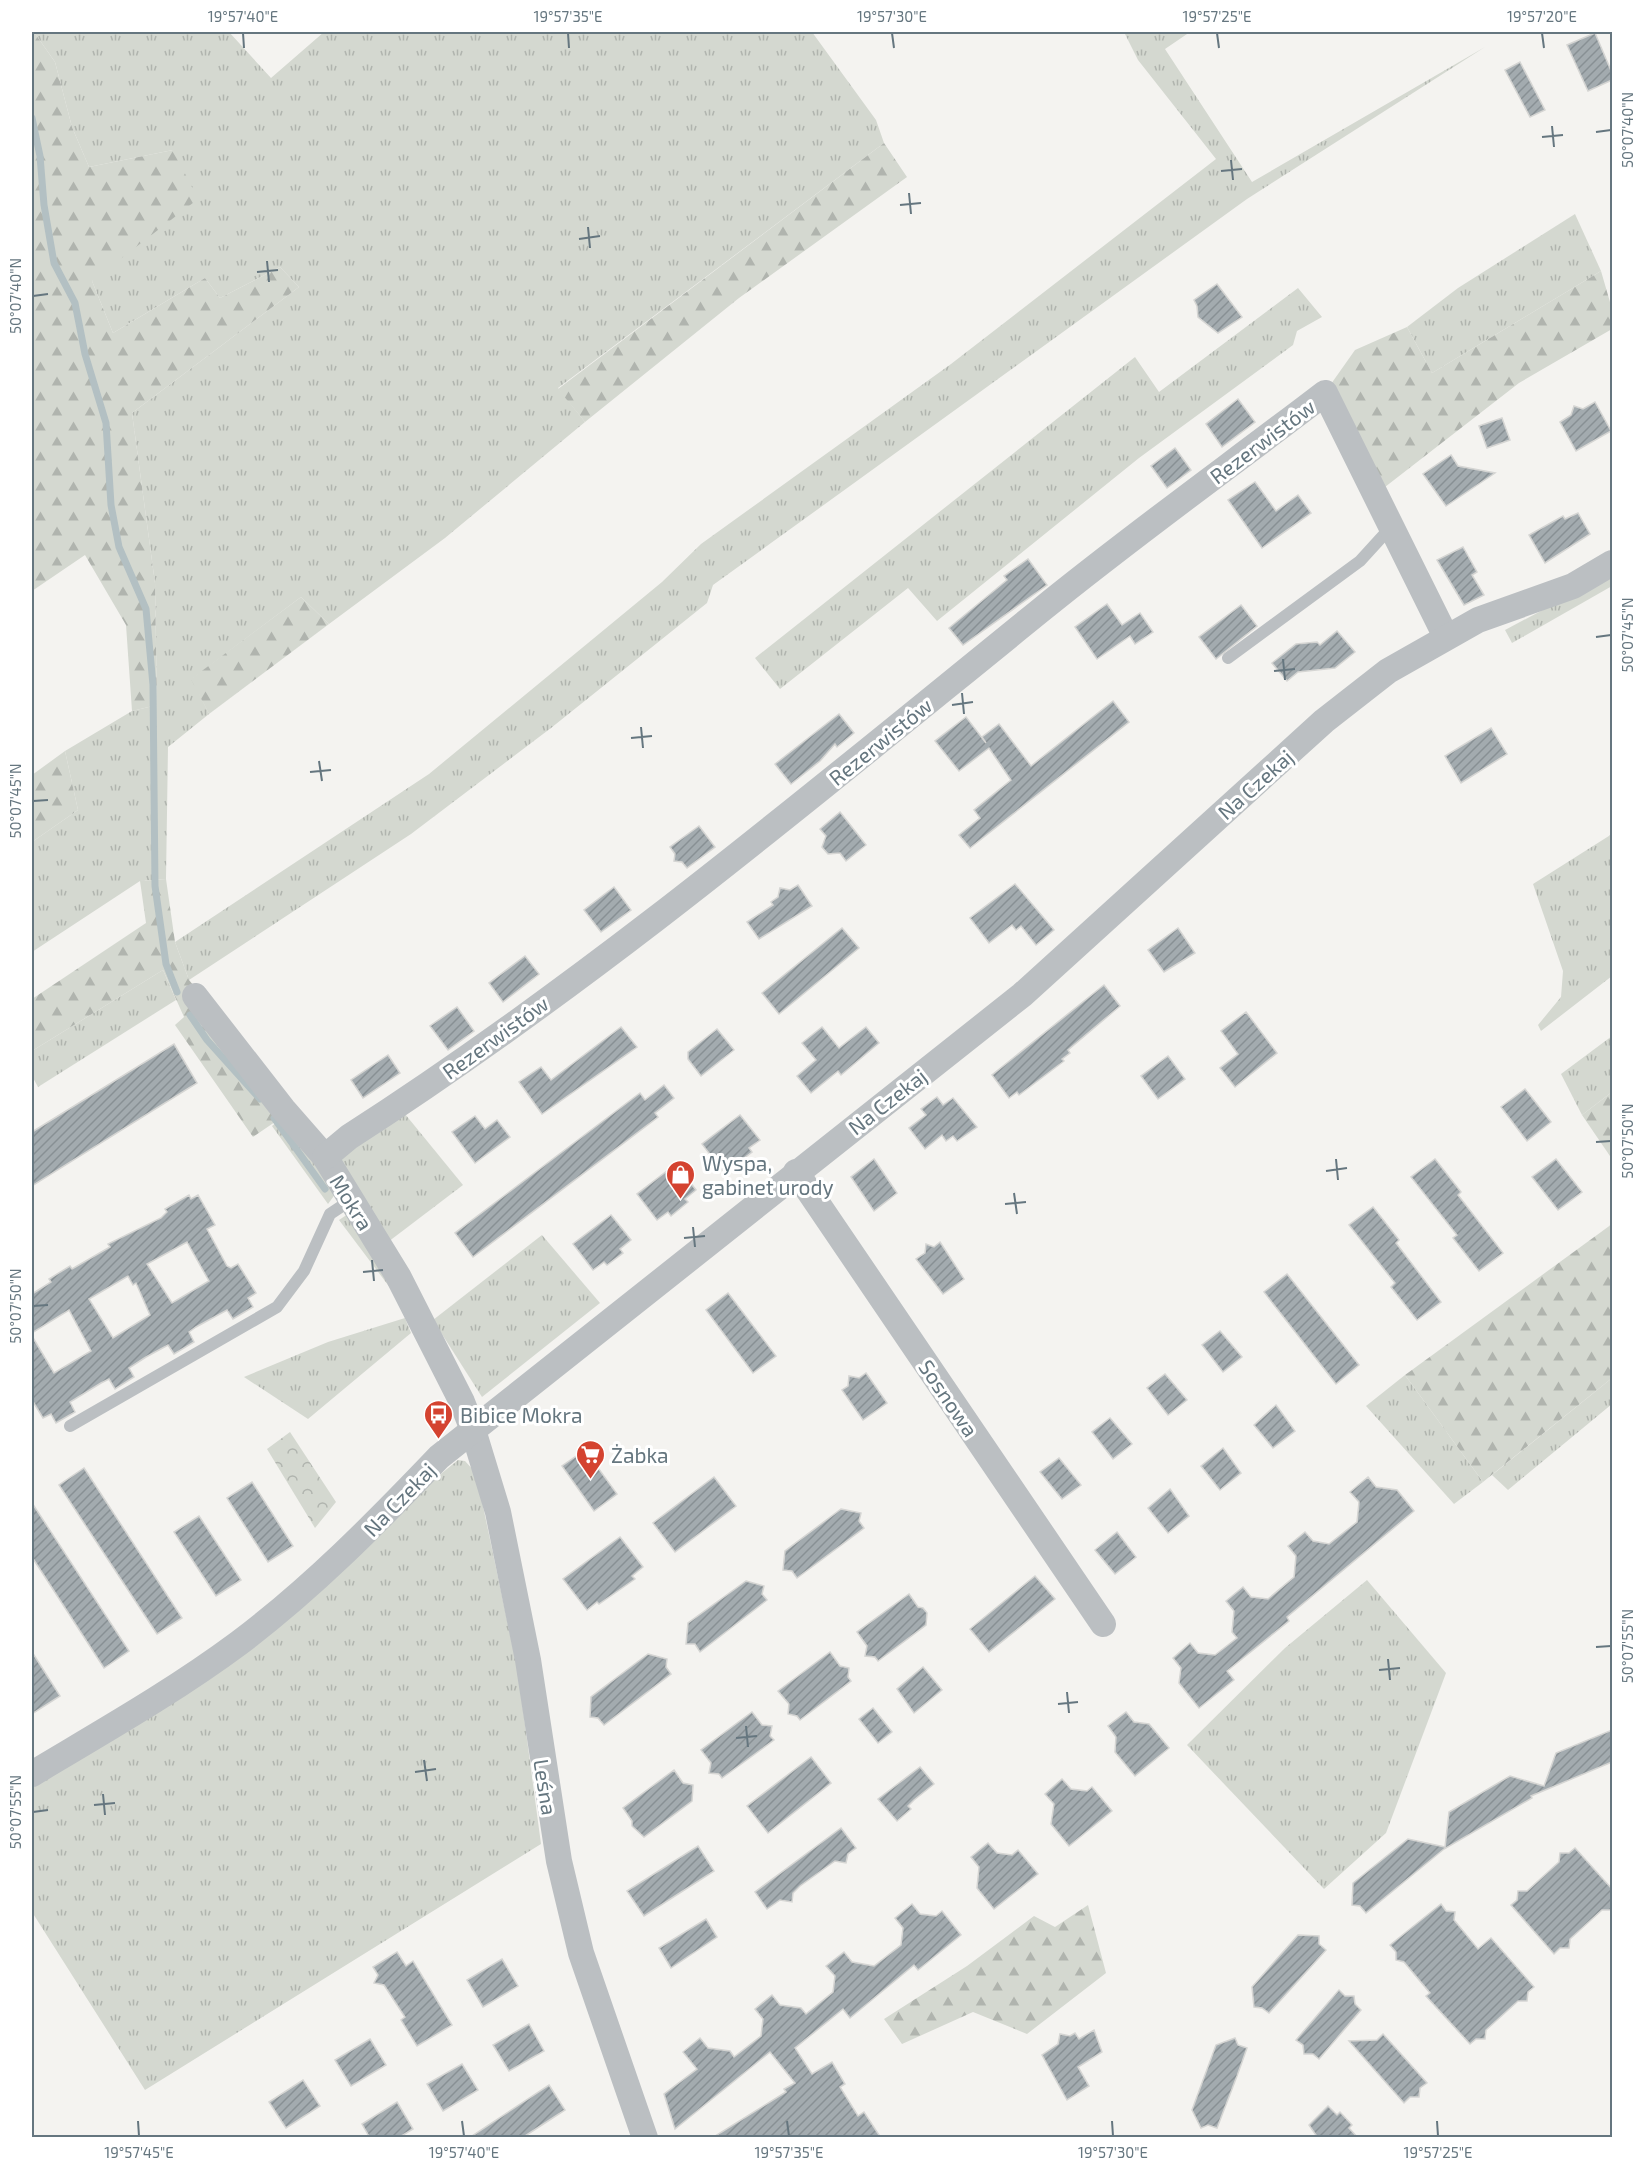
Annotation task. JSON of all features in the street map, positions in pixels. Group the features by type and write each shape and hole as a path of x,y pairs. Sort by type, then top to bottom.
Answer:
{"street":[{"name":"Rezerwistów","path":"325,1157 349,1137 508,1029 788,816 1044,607 1325,393 1446,637"},
{"name":"Na Czekaj","path":"32,1774 164,1696 240,1642 361,1538 439,1457 1022,995 1324,721 1388,671 1478,620 1573,586 1612,563"},
{"name":"Mokra","path":"195,996 283,1109 325,1157 398,1276 462,1402 473,1430"},
{"name":"Sosnowa","path":"796,1172 1103,1624"},
{"name":"Leśna","path":"473,1430 498,1512 528,1660 559,1861 581,1953 645,2138"}],"lane":[{"path":"1228,658 1360,561 1391,527"},
{"path":"70,1426 278,1307 304,1270 330,1214 351,1200"}],"green space":[{"path":"32,32 55,62 72,127 89,167 173,150 198,199 92,281 113,333 205,278 220,298 280,267 299,287 132,413 155,583 157,705 132,711 126,625 85,555 32,591"},
{"path":"34,32 229,32 271,78 324,32 812,32 876,120 884,143 558,388 585,422 445,538 329,624 301,597 192,679 209,714 168,747 166,879 140,881 32,952 32,842 78,810 65,751 132,711 157,705 155,583 132,413 299,287 280,267 220,298 205,278 113,333 92,281 173,150 89,167 72,127 55,62"},
{"path":"1124,32 1190,32 1165,49 1252,182 1485,47 1247,199 713,585 707,603 551,728 411,834 189,980 175,942 429,774 662,582 701,544 951,364 1216,159 1138,60"},
{"path":"884,143 907,177 739,298 585,422 558,389"},
{"path":"1575,214 1601,271 1432,373 1407,327 1458,288"},
{"path":"1601,271 1612,309 1612,329 1519,383 1385,487 1331,384 1355,350 1407,327 1432,373"},
{"path":"1298,288 1322,317 1297,331 1293,345 1139,458 937,621 908,588 780,689 755,658 1135,357 1159,392"},
{"path":"1612,573 1612,586 1512,643 1505,630"},
{"path":"301,597 329,624 209,714 191,679"},
{"path":"65,751 78,810 32,842 32,775"},
{"path":"1612,834 1612,976 1541,1031 1538,1025 1561,997 1563,971 1533,884"},
{"path":"166,879 175,942 189,980 294,1109 253,1137 175,1025 184,1017 163,970 32,1051 32,999 146,923 140,881"},
{"path":"163,970 176,1000 38,1087 32,1076 32,1051"},
{"path":"1612,1036 1612,1092 1582,1115 1561,1074"},
{"path":"1612,1092 1612,1159 1582,1115"},
{"path":"405,1114 463,1185 388,1242 339,1161 357,1141"},
{"path":"282,1118 336,1193 328,1204 272,1126"},
{"path":"348,1214 391,1289 339,1220"},
{"path":"1612,1224 1612,1378 1483,1482 1405,1375"},
{"path":"542,1235 600,1303 482,1397 433,1320"},
{"path":"405,1318 411,1333 308,1419 244,1377 328,1342"},
{"path":"1405,1375 1483,1482 1454,1504 1366,1406"},
{"path":"1612,1378 1612,1404 1508,1490 1492,1475"},
{"path":"290,1432 336,1502 315,1528 267,1449"},
{"path":"458,1460 465,1461 476,1473 518,1672 541,1844 145,2090 32,1912 32,1788 246,1651 420,1491"},
{"path":"1367,1580 1446,1673 1386,1833 1324,1889 1187,1745 1285,1648"},
{"path":"1088,1905 1106,1973 1027,2034 973,2012 902,2044 884,2019 967,1966 1034,1916 1055,1927"}],"building":[{"path":"1595,33 1612,73 1612,80 1588,91 1567,45"},
{"path":"1520,62 1545,110 1530,117 1505,70"},
{"path":"1217,284 1242,317 1218,333 1198,317 1194,300"},
{"path":"1238,399 1255,422 1222,447 1206,424"},
{"path":"1595,402 1611,431 1576,451 1560,422 1571,415 1574,406 1583,409"},
{"path":"1502,418 1510,440 1487,448 1479,426"},
{"path":"1175,448 1191,470 1167,488 1151,466"},
{"path":"1451,455 1458,466 1495,473 1446,506 1423,474"},
{"path":"1255,482 1276,511 1298,495 1311,513 1262,548 1228,500"},
{"path":"1578,513 1590,534 1545,563 1529,535 1563,516 1565,519"},
{"path":"1463,547 1477,572 1472,575 1484,595 1464,605 1437,560"},
{"path":"1028,559 1047,585 963,645 949,628 1007,580 1004,576"},
{"path":"1107,604 1122,625 1140,613 1153,632 1135,644 1130,636 1097,659 1075,627"},
{"path":"1241,605 1257,626 1216,659 1199,637"},
{"path":"1337,631 1355,652 1335,668 1298,672 1287,681 1272,663 1296,644 1317,642 1320,645"},
{"path":"1113,701 1129,722 970,848 959,835 980,818 974,810 1011,780 989,748 959,771 935,741 966,717 986,743 982,737 999,724 1031,766"},
{"path":"839,714 854,733 837,747 835,744 820,761 791,784 775,764"},
{"path":"1491,728 1507,754 1461,783 1445,756"},
{"path":"840,812 866,845 846,861 840,853 828,854 822,847 826,836 820,829"},
{"path":"699,826 715,847 687,868 682,862 674,861 675,854 670,847"},
{"path":"1015,884 1054,930 1036,945 1021,926 1016,930 1012,925 989,943 970,918"},
{"path":"798,885 812,906 759,939 747,922 773,905 771,902 778,897 780,888 790,890"},
{"path":"614,887 631,910 601,932 584,910"},
{"path":"842,928 859,948 779,1014 762,993"},
{"path":"1178,928 1195,953 1164,972 1148,950"},
{"path":"525,956 539,974 503,1002 489,983"},
{"path":"1104,985 1120,1006 1068,1050 1070,1053 1062,1059 1064,1061 1019,1095 1017,1092 1009,1098 992,1075"},
{"path":"457,1007 474,1031 448,1050 430,1026"},
{"path":"1246,1012 1277,1053 1235,1087 1220,1068 1238,1054 1221,1031"},
{"path":"621,1027 637,1047 542,1114 519,1082 541,1067 551,1080"},
{"path":"822,1027 839,1048 866,1027 879,1043 841,1075 838,1071 811,1093 797,1076 816,1060 802,1043"},
{"path":"717,1029 734,1050 701,1076 688,1059 688,1052"},
{"path":"174,1044 197,1083 32,1186 32,1132"},
{"path":"388,1055 400,1073 363,1098 351,1080"},
{"path":"1168,1056 1185,1079 1158,1099 1141,1076"},
{"path":"664,1085 674,1098 655,1113 658,1117 473,1257 455,1233 640,1093 645,1100"},
{"path":"1525,1089 1551,1122 1527,1141 1501,1107"},
{"path":"937,1097 943,1105 953,1098 977,1127 957,1141 953,1136 946,1141 942,1135 925,1149 909,1128 926,1115 921,1109"},
{"path":"740,1115 760,1140 749,1148 752,1152 735,1165 732,1162 722,1170 702,1144"},
{"path":"475,1116 485,1129 497,1120 510,1137 475,1163 452,1132"},
{"path":"874,1159 897,1193 874,1211 851,1177"},
{"path":"1435,1159 1461,1192 1458,1195 1503,1253 1479,1271 1453,1238 1457,1235 1411,1177"},
{"path":"1556,1159 1582,1192 1558,1210 1532,1177"},
{"path":"676,1164 696,1190 685,1199 688,1202 671,1216 668,1212 657,1220 637,1194"},
{"path":"189,1195 191,1199 198,1195 215,1225 207,1229 227,1266 231,1268 238,1264 256,1293 248,1298 253,1307 233,1319 227,1310 196,1327 189,1332 194,1342 174,1354 168,1345 146,1357 129,1368 134,1377 115,1389 109,1379 101,1383 70,1402 75,1412 56,1423 51,1414 43,1418 32,1400 32,1336 54,1373 91,1351 69,1310 32,1333 32,1294 51,1282 49,1279 70,1266 72,1269 110,1247 108,1244 161,1218 167,1212 165,1209","holes":["187,1242 209,1281 172,1303 147,1264","128,1276 133,1285 136,1283 150,1315 113,1338 89,1299"]},
{"path":"1373,1207 1399,1240 1396,1243 1441,1302 1417,1320 1391,1287 1395,1283 1349,1225"},
{"path":"611,1215 631,1240 620,1249 623,1253 607,1265 604,1262 593,1270 573,1244"},
{"path":"940,1242 964,1279 943,1294 916,1259 925,1253 926,1244 934,1247"},
{"path":"1287,1274 1359,1365 1336,1384 1264,1292"},
{"path":"728,1293 776,1356 753,1373 706,1310"},
{"path":"1220,1331 1242,1357 1223,1372 1202,1345"},
{"path":"866,1373 887,1403 863,1420 842,1390 848,1386 849,1376 859,1378"},
{"path":"1165,1374 1187,1400 1168,1415 1147,1388"},
{"path":"1276,1405 1295,1431 1273,1448 1254,1425"},
{"path":"1110,1418 1132,1444 1113,1459 1092,1432"},
{"path":"1223,1448 1241,1473 1220,1490 1201,1466"},
{"name":"Żabka","path":"585,1450 617,1494 594,1511 562,1466"},
{"path":"1059,1458 1081,1485 1062,1499 1040,1472"},
{"path":"84,1468 182,1618 157,1634 59,1485"},
{"path":"714,1477 736,1506 675,1552 653,1523"},
{"path":"1368,1477 1376,1487 1397,1490 1414,1511 1287,1617 1289,1621 1227,1671 1234,1680 1199,1708 1179,1683 1181,1668 1173,1658 1190,1643 1198,1653 1215,1655 1237,1638 1232,1632 1234,1611 1226,1601 1243,1587 1251,1597 1268,1599 1294,1577 1296,1556 1288,1546 1305,1532 1313,1541 1329,1544 1357,1522 1359,1502 1350,1492"},
{"path":"252,1482 293,1546 268,1562 227,1498"},
{"path":"1170,1489 1189,1516 1168,1533 1148,1508"},
{"path":"32,1503 129,1651 104,1668 32,1557"},
{"path":"841,1509 861,1513 859,1521 864,1528 797,1578 792,1571 783,1570 785,1551"},
{"path":"199,1516 241,1580 216,1596 174,1532"},
{"path":"1117,1532 1136,1557 1115,1574 1095,1550"},
{"path":"620,1537 643,1567 632,1576 635,1579 587,1610 563,1579"},
{"path":"1035,1576 1055,1599 989,1652 970,1629"},
{"path":"746,1581 764,1586 762,1594 767,1600 700,1652 695,1644 686,1644 688,1623"},
{"path":"909,1594 918,1607 923,1608 927,1613 926,1625 878,1661 875,1657 865,1656 867,1646 857,1632"},
{"path":"32,1652 60,1696 32,1714"},
{"path":"830,1652 840,1666 849,1668 848,1677 851,1681 800,1720 797,1716 788,1714 789,1704 778,1691"},
{"path":"648,1654 667,1659 666,1667 671,1674 604,1725 598,1718 590,1717 591,1697"},
{"path":"923,1667 942,1690 914,1713 897,1689"},
{"path":"873,1708 892,1732 878,1743 859,1719"},
{"path":"752,1712 762,1725 772,1726 770,1736 774,1740 722,1778 719,1774 709,1773 711,1763 701,1750"},
{"path":"1126,1712 1134,1722 1149,1724 1169,1748 1135,1776 1115,1752 1116,1737 1108,1726"},
{"path":"1612,1730 1612,1762 1531,1796 1532,1798 1444,1849 1366,1913 1360,1906 1352,1905 1353,1883 1408,1839 1445,1847 1449,1812 1510,1776 1544,1786 1556,1753"},
{"path":"811,1757 831,1783 768,1833 747,1806"},
{"path":"920,1767 934,1784 908,1806 911,1809 897,1821 878,1799"},
{"path":"674,1770 683,1783 693,1785 692,1801 644,1837 632,1826 632,1821 623,1808"},
{"path":"1062,1779 1071,1789 1087,1791 1092,1787 1112,1811 1069,1846 1051,1824 1054,1804 1045,1794"},
{"path":"841,1828 856,1848 848,1854 846,1863 835,1861 800,1886 793,1893 792,1902 780,1900 767,1909 755,1892"},
{"path":"988,1843 997,1853 1012,1855 1018,1850 1038,1874 994,1909 977,1888 979,1867 971,1857"},
{"path":"698,1846 714,1871 644,1916 627,1891"},
{"path":"1575,1848 1612,1889 1611,1910 1602,1910 1570,1939 1569,1948 1560,1948 1554,1954 1511,1905 1517,1900 1518,1891 1527,1891 1559,1862 1560,1853 1569,1853"},
{"path":"912,1904 920,1914 936,1916 942,1911 961,1935 918,1970 914,1965 850,2018 843,2009 795,2048 812,2074 832,2062 845,2084 840,2087 858,2116 864,2112 881,2138 712,2138 786,2092 784,2089 795,2083 770,2052 675,2129 664,2094 697,2069 683,2052 700,2038 708,2048 730,2051 734,2057 761,2036 763,2019 755,2009 772,1995 780,2005 801,2008 806,2014 833,1992 835,1976 826,1966 844,1952 852,1962 874,1966 901,1945 903,1928 895,1918"},
{"path":"1441,1904 1446,1911 1455,1912 1454,1920 1478,1949 1491,1938 1534,1987 1528,1992 1527,2001 1518,2001 1486,2030 1485,2039 1476,2039 1470,2044 1426,1996 1430,1993 1404,1962 1396,1960 1396,1952 1390,1945"},
{"path":"706,1919 717,1937 671,1968 659,1948"},
{"path":"1298,1935 1319,1936 1319,1944 1326,1950 1269,2013 1262,2008 1254,2007 1252,1987"},
{"path":"397,1952 406,1966 413,1961 452,2025 417,2046 401,2020 405,2017 384,1985 374,1983 378,1975 373,1967"},
{"path":"502,1959 518,1986 483,2007 467,1980"},
{"path":"1339,1990 1345,1996 1354,1996 1355,2004 1361,2010 1319,2059 1313,2054 1304,2054 1303,2045 1296,2040"},
{"path":"529,2024 544,2051 509,2071 493,2045"},
{"path":"1094,2030 1102,2052 1078,2067 1089,2086 1067,2100 1042,2055 1058,2044 1060,2034 1070,2036 1075,2033 1079,2039"},
{"path":"1383,2034 1427,2083 1420,2088 1419,2097 1410,2097 1404,2103 1349,2041 1377,2040"},
{"path":"1235,2038 1238,2045 1247,2048 1237,2076 1217,2128 1208,2125 1201,2128 1192,2110 1216,2045"},
{"path":"370,2039 386,2065 351,2086 335,2060"},
{"path":"462,2064 478,2090 443,2111 427,2084"},
{"path":"303,2080 320,2106 286,2128 269,2102"},
{"path":"549,2085 565,2110 522,2138 469,2138"},
{"path":"397,2102 413,2129 398,2138 370,2138 362,2124"},
{"path":"1328,2106 1337,2115 1340,2112 1352,2125 1349,2128 1358,2138 1318,2138 1309,2125"}],"waterway":[{"path":"32,118 40,156 44,205 54,263 75,303 85,354 106,423 111,505 119,547 146,609 153,685 155,886 166,964 177,992"},
{"path":"190,1015 207,1040 260,1099"},
{"path":"274,1118 325,1189"}],"place":[{"name":"Wyspa, gabinet urody","path":"681,1200"},
{"name":"Bibice Mokra","path":"439,1440"},
{"name":"Żabka","path":"590,1480"}]}
